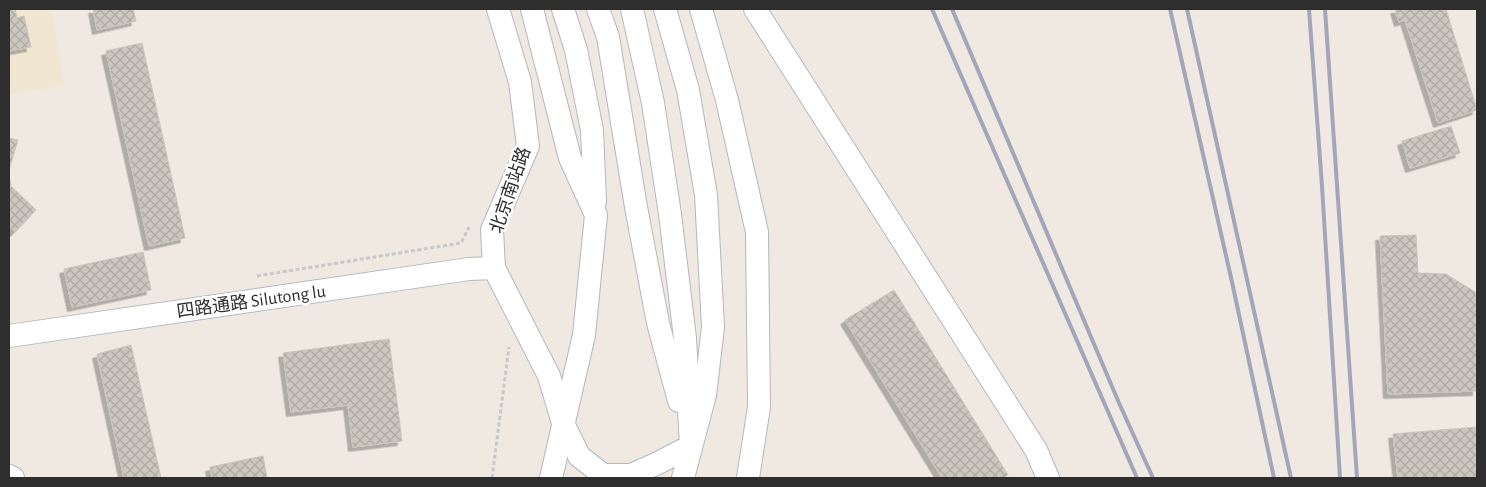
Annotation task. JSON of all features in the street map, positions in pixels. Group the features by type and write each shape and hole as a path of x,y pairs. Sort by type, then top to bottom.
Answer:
{"street":[{"name":"北京南站路","path":"498,9 520,82 528,146 492,230 494,268 549,376 563,423 551,478"},
{"path":"532,9 570,158 596,215"},
{"path":"563,9 576,50 592,130 596,215 584,335 563,423 579,456 603,475 631,475 691,446"},
{"path":"598,9 608,37 636,207 658,323 691,446"},
{"path":"632,9 653,103 670,214 686,338 691,446"},
{"path":"665,9 688,90 706,195 713,327 705,395 683,478"},
{"path":"701,9 727,100 757,232 759,407 748,478"},
{"path":"755,9 1036,450 1048,478"},
{"name":"四路通路 Silutong lu","path":"9,336 459,270 494,268"},
{"path":"9,476 13,478"}],"path":[{"path":"248,277 460,243 470,227"},
{"path":"492,478 510,342"}],"shaded area":[{"path":"9,9 51,9 64,85 9,95"}],"building":[{"path":"9,9 15,9 17,18 24,16 31,47 9,51"},
{"path":"93,9 133,9 136,21 97,30"},
{"path":"1395,9 1446,9 1477,110 1438,123 1405,20 1399,22"},
{"path":"142,43 185,238 149,246 106,51"},
{"path":"1451,126 1460,153 1410,168 1402,141"},
{"path":"9,138 18,140 9,170"},
{"path":"9,176 11,186 36,210 15,232 9,226"},
{"path":"1416,235 1418,273 1446,274 1475,292 1477,299 1477,391 1388,394 1380,236"},
{"path":"143,252 151,290 72,307 64,269"},
{"path":"894,290 1008,475 1003,478 942,478 845,320"},
{"path":"389,339 402,441 353,447 348,405 291,412 283,353"},
{"path":"131,345 161,478 124,478 97,354"},
{"path":"1477,427 1477,478 1398,478 1393,434"},
{"path":"263,456 267,478 212,478 210,467"}],"railway":[{"path":"932,9 1137,478"},
{"path":"952,9 1119,403 1153,478"},
{"path":"1170,9 1274,478"},
{"path":"1187,9 1291,478"},
{"path":"1309,9 1340,478"},
{"path":"1325,9 1357,478"}]}
